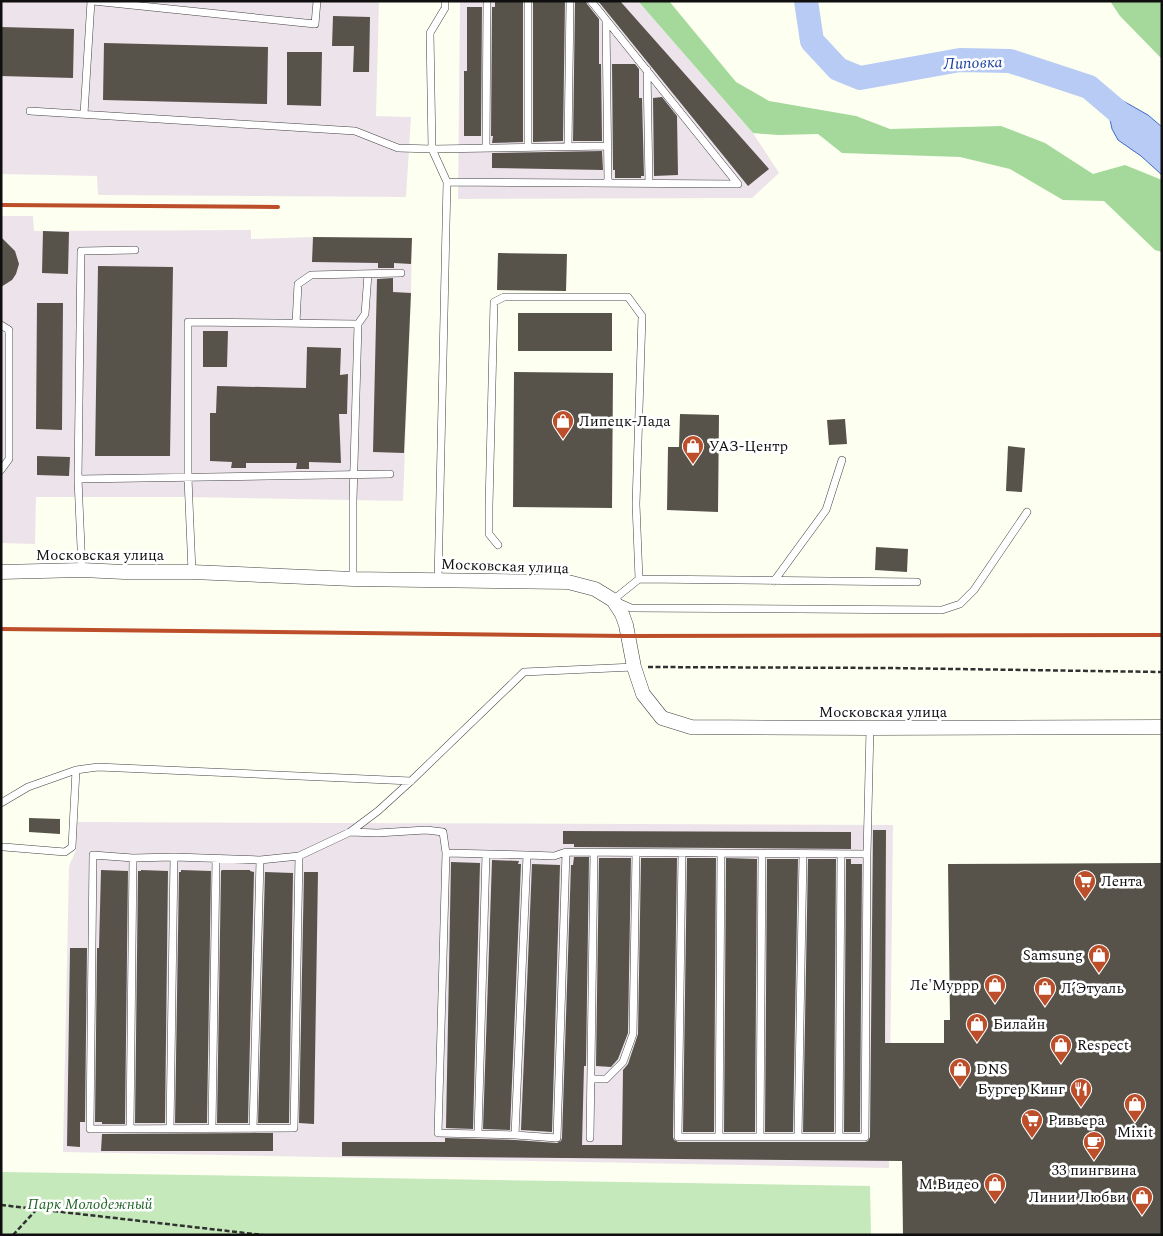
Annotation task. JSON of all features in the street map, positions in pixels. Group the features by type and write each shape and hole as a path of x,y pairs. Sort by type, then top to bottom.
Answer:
{"street":[{"name":"Московская улица","path":"1,572 82,570 192,572 354,579 568,582 595,589 614,600 626,625 634,667 643,694 662,718 691,726 870,728 1162,726"}],"lane":[{"path":"84,114 92,1 315,24 317,1"},
{"path":"438,580 447,182 432,149 430,34 445,8 445,1"},
{"path":"486,148 487,1"},
{"path":"528,1 528,147"},
{"path":"568,147 570,1"},
{"path":"447,182 738,184 591,1"},
{"path":"606,20 608,183"},
{"path":"647,70 649,184"},
{"path":"30,111 355,131 398,148 608,146"},
{"path":"82,570 78,480 81,251 135,250"},
{"path":"296,323 298,284 311,275 401,273"},
{"path":"354,579 354,476 358,324 366,314 368,274"},
{"path":"498,545 489,534 494,302 504,297 628,297 642,316 636,504 639,579"},
{"path":"192,572 188,478 188,322 358,324"},
{"path":"1,325 9,330 9,459 1,470"},
{"path":"774,581 826,510 842,460"},
{"path":"78,480 390,474"},
{"path":"917,582 639,579 614,600 631,608 942,610 960,604 974,590 1027,512"},
{"path":"299,856 294,1128 90,1129 93,855 133,858 174,857 260,860 299,856 350,832 378,811 524,672 634,667"},
{"path":"682,853 678,1137 865,1137 870,728"},
{"path":"1,803 28,787 76,770 98,767 411,781"},
{"path":"4,847 64,852 72,847 76,770"},
{"path":"350,832 377,833 426,830 443,832 446,852 438,1133 558,1138 566,852"},
{"path":"446,852 554,856 566,852 867,854"},
{"path":"590,1138 594,852"},
{"path":"591,1079 606,1079 623,1062 634,1034 636,852"},
{"path":"719,1137 721,853"},
{"path":"760,1137 762,853"},
{"path":"478,1134 486,854"},
{"path":"798,1137 802,854"},
{"path":"839,1137 841,854"},
{"path":"515,1135 527,855"},
{"path":"170,1129 174,857"},
{"path":"130,1128 133,858"},
{"path":"212,1129 216,858"},
{"path":"253,1128 260,860"}],"path":[{"path":"634,667 1162,672"},
{"path":"1,1205 263,1235"},
{"path":"13,1235 37,1209"}],"shaded area":[{"path":"1,1 379,1 376,116 411,117 406,197 98,195 97,176 1,174"},
{"path":"460,1 638,1 753,133 779,173 752,198 458,199"},
{"path":"1,216 33,216 34,231 251,230 251,239 313,237 412,238 403,501 183,497 36,497 35,544 1,543"},
{"path":"77,822 893,825 889,1168 63,1152 69,866 76,850"}],"green space":[{"path":"638,1 669,1 736,82 769,101 856,116 890,129 1001,126 1045,143 1093,174 1125,165 1162,180 1162,252 1155,250 1104,201 1063,200 1010,169 960,157 842,153 818,134 778,135 753,133"},
{"path":"1110,1 1159,1 1162,5 1162,59 1120,16"},
{"name":"Парк Молодежный","path":"1,1172 870,1186 871,1235 1,1235"}],"water":[{"path":"1118,98 1148,115 1162,127 1162,175 1141,156 1118,140 1112,129 1107,101"}],"building":[{"path":"495,1 523,1 523,142 492,143 492,7 495,7"},
{"path":"533,1 565,1 563,141 533,142"},
{"path":"575,1 586,1 599,19 602,141 573,141"},
{"path":"598,1 620,1 769,169 748,186"},
{"path":"467,7 482,7 481,136 464,136 464,71 467,71"},
{"path":"333,16 370,17 369,72 353,72 354,46 332,46"},
{"path":"1,27 74,29 73,78 1,76"},
{"path":"104,43 268,47 267,104 103,100"},
{"path":"287,52 322,52 321,106 287,105"},
{"path":"612,64 635,64 639,69 639,98 642,98 644,176 641,176 641,178 615,178 615,170 613,170"},
{"path":"662,97 677,116 678,175 654,176 653,98"},
{"path":"602,151 603,170 492,168 492,153"},
{"path":"43,231 69,232 68,274 42,273"},
{"path":"1,237 15,251 19,264 12,280 1,287"},
{"path":"313,237 412,238 411,264 394,263 394,268 378,268 378,263 312,262"},
{"path":"498,253 567,254 566,291 497,290"},
{"path":"98,266 173,267 170,456 95,456"},
{"path":"393,278 393,292 411,293 404,453 373,452 377,279"},
{"path":"37,303 63,303 62,430 36,429"},
{"path":"518,313 612,313 612,351 518,351"},
{"path":"203,331 228,331 227,367 203,367"},
{"path":"307,347 341,348 340,375 348,374 347,414 339,414 341,463 309,462 309,469 296,469 297,463 246,463 246,468 231,468 232,462 210,461 210,413 216,413 217,386 306,388"},
{"name":"Липецк-Лада","path":"514,372 613,373 612,508 513,507"},
{"name":"УАЗ-Центр","path":"680,414 719,415 718,512 667,510 668,447 679,447"},
{"path":"845,419 847,444 829,445 827,420"},
{"path":"1008,446 1025,448 1022,492 1006,491"},
{"path":"37,456 70,457 69,476 37,475"},
{"path":"876,547 908,549 907,572 875,570"},
{"path":"29,818 60,819 60,834 29,832"},
{"name":"Ривьера","path":"873,830 886,830 885,1043 944,1043 944,1020 950,1020 948,864 1162,863 1162,1235 903,1235 902,1161 342,1156 342,1142 445,1142 445,1138 557,1143 561,1141 571,865 573,865 574,857 589,857 586,1066 584,1066 582,1145 622,1145 623,1070 628,1064 638,1034 641,858 677,858 674,1140 678,1142 868,1141 870,1137"},
{"path":"563,831 851,832 851,849 574,847 574,844 563,844"},
{"path":"599,858 631,858 628,1033 618,1059 611,1067 596,1066"},
{"path":"687,858 716,858 714,1132 683,1132"},
{"path":"726,858 757,859 755,1132 724,1132"},
{"path":"767,859 798,859 793,1132 765,1132"},
{"path":"808,859 836,859 834,1132 803,1132"},
{"path":"846,859 851,859 851,864 862,864 860,1132 844,1132"},
{"path":"492,860 519,861 518,864 521,864 510,1130 483,1129"},
{"path":"451,862 480,863 473,1129 446,1128"},
{"path":"532,864 560,865 552,1132 521,1130"},
{"path":"101,870 128,871 125,1124 102,1124 102,1122 95,1122 97,948 99,948"},
{"path":"181,870 211,871 207,1123 175,1123 179,872"},
{"path":"222,870 250,870 254,872 248,1123 217,1123"},
{"path":"138,871 168,871 165,1123 135,1123"},
{"path":"265,872 293,873 289,1123 258,1123"},
{"path":"304,872 318,872 314,1124 299,1123"},
{"path":"70,948 87,948 85,1122 80,1122 80,1147 67,1146"},
{"path":"273,1133 273,1151 101,1151 102,1134"}],"waterway":[{"name":"Липовка","path":"806,1 812,41 838,69 860,78 960,60 1010,61 1089,87 1162,149"}],"railway":[{"path":"1,205 278,207"},
{"path":"1,629 627,636 1162,635"}],"place":[{"name":"Липецк-Лада","path":"563,440"},
{"name":"УАЗ-Центр","path":"693,465"},
{"name":"Лента","path":"1085,900"},
{"name":"Samsung","path":"1099,974"},
{"name":"Ле'Муррр","path":"995,1004"},
{"name":"Л’Этуаль","path":"1045,1007"},
{"name":"Билайн","path":"977,1043"},
{"name":"Respect","path":"1061,1064"},
{"name":"DNS","path":"960,1088"},
{"name":"Бургер Кинг","path":"1081,1108"},
{"name":"Mixit","path":"1135,1123"},
{"name":"Ривьера","path":"1032,1139"},
{"name":"33 пингвина","path":"1094,1161"},
{"name":"М.Видео","path":"995,1203"},
{"name":"Линии Любви","path":"1142,1216"}]}
